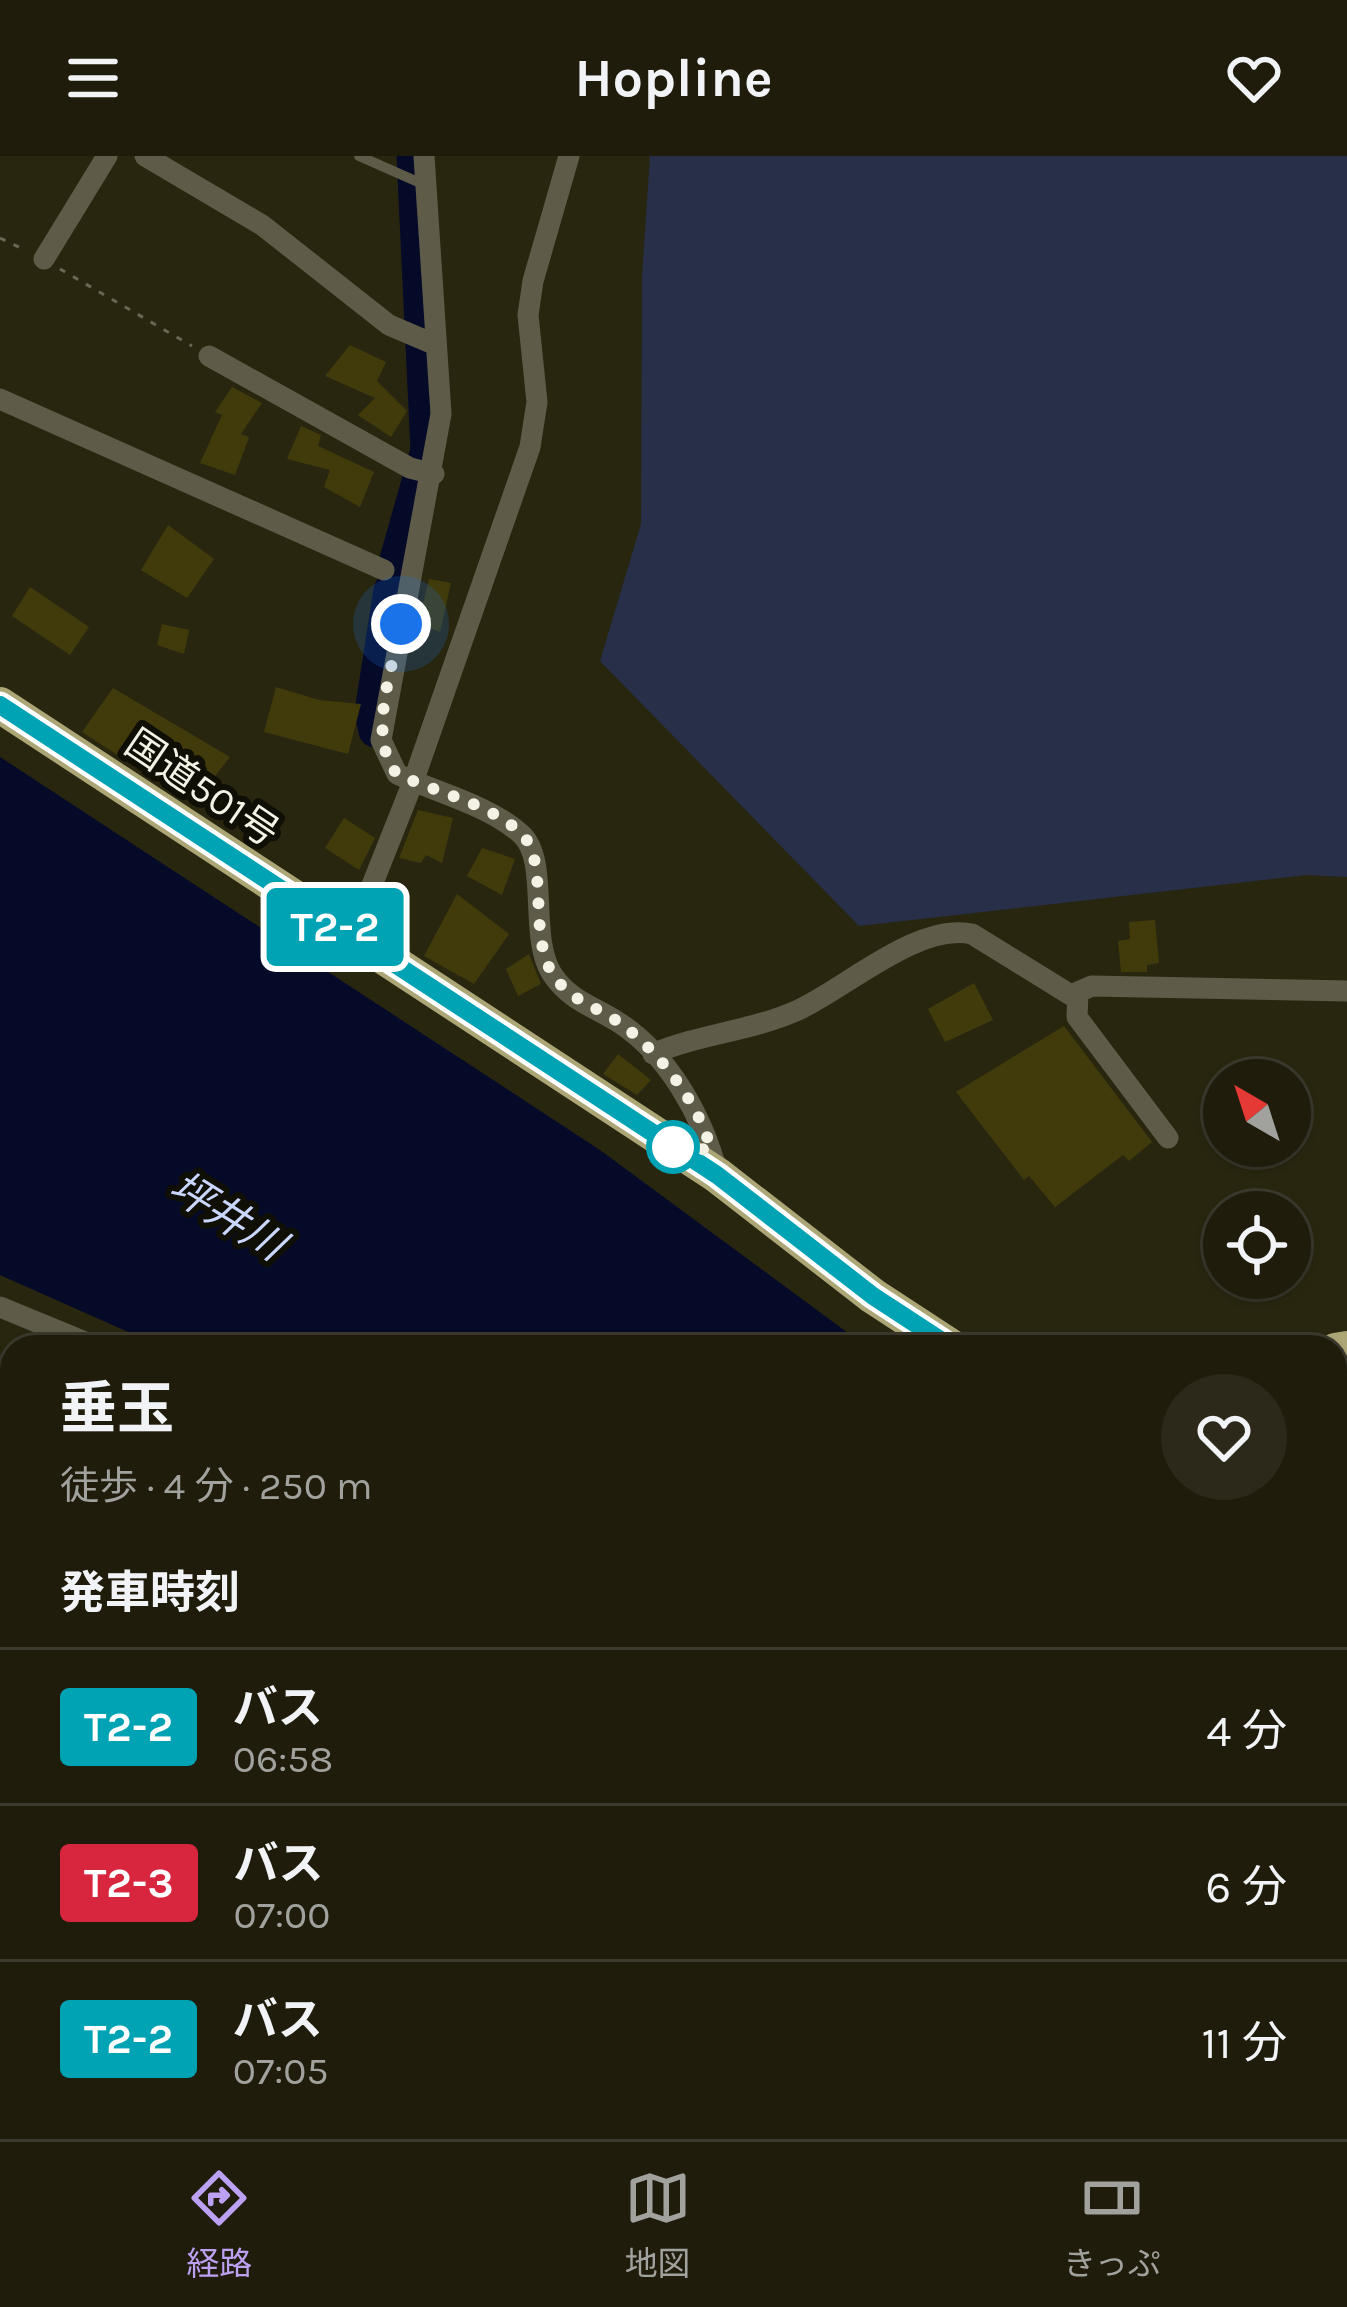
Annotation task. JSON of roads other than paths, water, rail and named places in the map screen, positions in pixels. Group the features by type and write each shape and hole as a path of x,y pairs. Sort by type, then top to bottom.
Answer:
{"highway":[{"name":"国道501号","path":"0,705 717,1175 873,1296 933,1335"}],"street":[{"path":"44,259 107,156"},
{"path":"145,156 262,225 389,325 428,343"},
{"path":"424,156 419,184 428,343 441,414 422,471 381,740 386,761 413,782 505,822 525,837 533,858 545,963 574,1000 620,1023 653,1054 705,1125 717,1175"},
{"path":"351,938 413,782 530,447 537,402 528,315 569,156"},
{"path":"209,356 422,471"},
{"path":"0,399 384,570"},
{"path":"653,1054 694,1036 796,1011 861,970 954,930 971,934 1074,997"},
{"path":"1074,997 1092,986 1347,991"},
{"path":"1074,997 1077,1017 1168,1138"},
{"path":"0,1307 69,1335"}],"lane":[{"path":"359,156 419,184"}],"water":[{"name":"坪井川","path":"0,757 600,1150 851,1335 135,1335 0,1275"}],"waterway":[{"path":"393,570 427,450 413,156"},
{"path":"375,731 371,712 390,590"}]}
